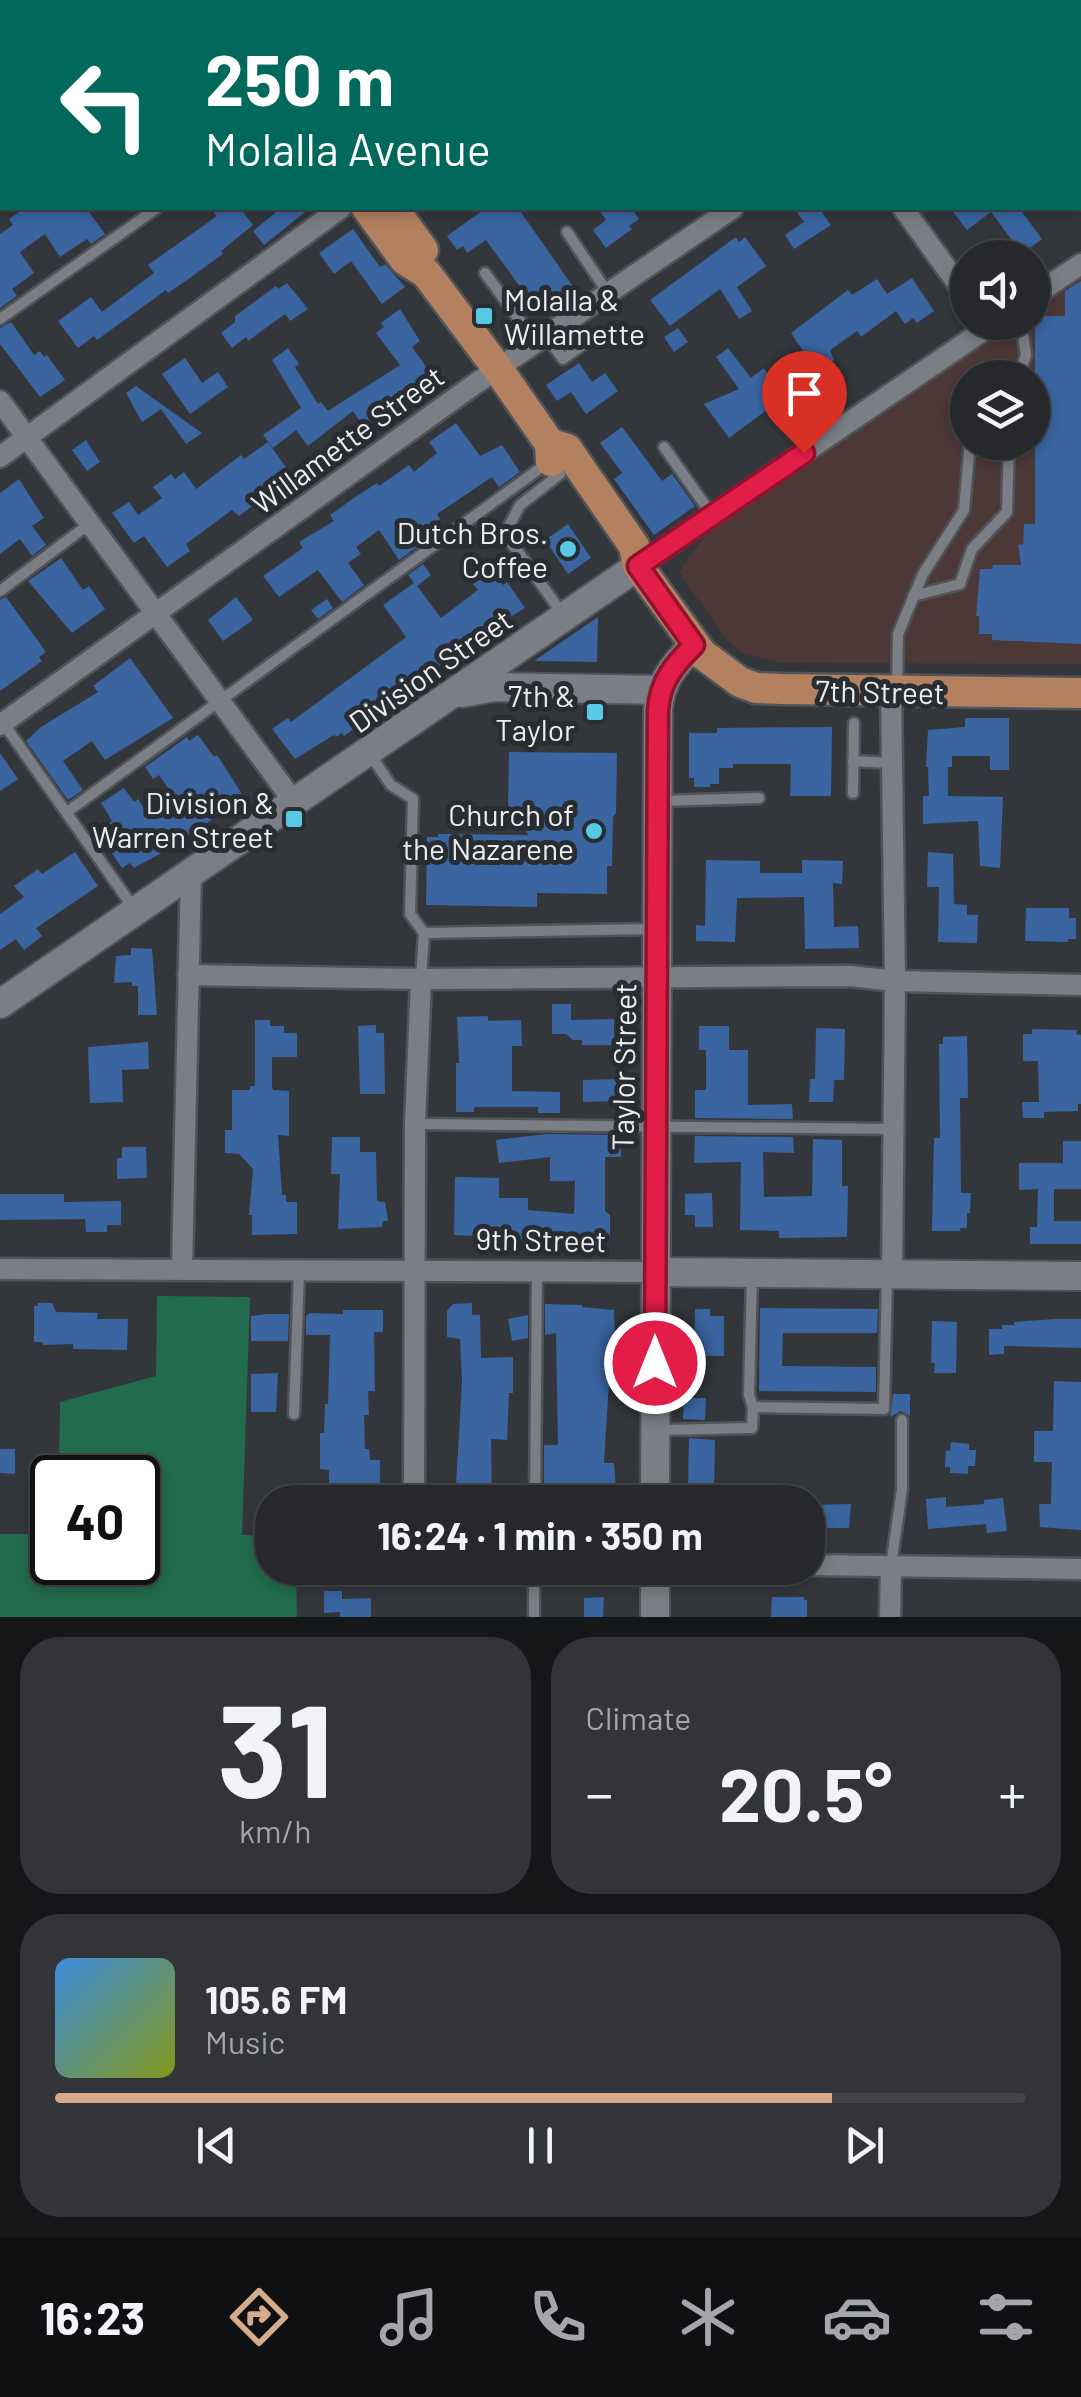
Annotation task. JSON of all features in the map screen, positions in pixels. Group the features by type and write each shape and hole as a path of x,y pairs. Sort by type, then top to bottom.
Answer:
{"main road":[{"path":"368,210 406,260 426,273"},
{"path":"394,210 423,248 426,273"},
{"name":"7th Street","path":"426,273 498,369 554,459 567,449 634,546 638,566 694,645 726,675 756,688 1081,693"}],"street":[{"path":"0,457 338,210"},
{"name":"Willamette Street","path":"1,722 498,369 731,210"},
{"path":"904,210 950,273"},
{"path":"1050,285 1081,264"},
{"name":"Division Street","path":"0,1004 967,340"},
{"path":"0,401 294,802"},
{"path":"447,698 495,687 660,690 677,662 694,645"},
{"name":"Taylor Street","path":"655,1485 654,1127 660,690"},
{"path":"890,1275 895,1128 894,691"},
{"path":"182,1269 192,872"},
{"path":"188,975 420,979 850,976 895,982 1081,985"},
{"path":"414,1485 415,1124 420,979"},
{"name":"9th Street","path":"0,1269 1081,1276"},
{"path":"825,1565 1081,1569"},
{"path":"890,1617 891,1566"},
{"path":"655,1585 655,1617"}],"lane":[{"path":"0,319 154,210"},
{"path":"567,232 608,293"},
{"path":"485,273 563,359 591,339"},
{"path":"664,447 712,516"},
{"path":"554,459 520,505 505,534 564,616"},
{"path":"67,812 554,459"},
{"path":"894,691 898,634 923,574 964,510 968,460"},
{"path":"914,596 960,584 972,549 1007,512 1008,460"},
{"path":"0,590 89,524"},
{"path":"1,722 136,911"},
{"path":"853,794 854,723"},
{"path":"368,752 392,785 413,799 410,914 424,933 420,979"},
{"path":"853,762 892,763"},
{"path":"659,800 759,798"},
{"path":"424,933 658,929"},
{"path":"415,1124 895,1128"},
{"path":"294,1414 299,1270"},
{"path":"535,1485 537,1272"},
{"path":"655,1430 752,1428 752,1274"},
{"path":"754,1408 884,1409 890,1275"},
{"path":"891,1566 902,1490 902,1420"},
{"path":"534,1585 534,1617"}],"shaded area":[{"path":"1081,274 1081,664 780,663 742,653 725,638 679,572 707,533 950,365 950,460 1050,460 1050,360 957,360 986,340 1050,340 1050,295"}],"green space":[{"path":"157,1296 250,1297 242,1535 255,1535 255,1585 296,1585 297,1617 0,1617 0,1534 30,1534 30,1585 160,1585 160,1455 59,1455 60,1402 156,1376"}],"building":[{"path":"22,210 87,210 105,234 91,244 87,239 60,257 45,234 20,252 34,273 12,289 17,296 0,308 0,234 13,225 9,219"},
{"path":"212,210 242,210 253,225 221,251 223,254 187,280 168,293 166,290 97,340 94,336 78,348 58,321 91,297 102,312 154,273 148,265 217,216"},
{"path":"279,210 308,210 264,245 253,231"},
{"path":"483,210 519,210 574,288 546,307 543,304 536,309 486,240 467,253 463,246 457,250 447,236"},
{"path":"599,210 632,210 639,219 606,248 593,230 606,220"},
{"path":"795,210 820,210 831,225 794,249 785,235 804,222"},
{"path":"952,210 1020,210 1042,239 1012,240 991,212 967,230"},
{"path":"353,229 380,267 385,264 405,287 382,304 351,261 334,274 319,253"},
{"path":"736,237 739,242 745,237 766,266 737,287 752,311 739,319 720,289 670,326 650,300"},
{"path":"912,278 934,311 917,323 913,318 905,324 896,311 861,337 857,331 830,350 834,360 729,438 704,404 739,389 716,357 728,348 751,378 764,368 768,374 803,351 791,333 848,290 852,295 877,279 887,294"},
{"path":"1081,281 1081,644 992,640 992,634 979,634 976,616 980,569 1021,565 1018,545 1023,544 1024,524 1035,524 1035,460 1050,460 1050,360 1035,360 1035,340 1050,340 1050,316 1065,316 1065,291"},
{"path":"287,283 308,309 290,321 285,314 232,348 221,333 235,322 235,316 276,286 278,289"},
{"path":"400,309 420,341 412,347 430,372 363,426 353,411 308,446 296,430 273,448 263,435 301,408 272,360 288,348 318,404 321,402 328,411 400,365 376,333 384,327 381,323"},
{"path":"11,322 34,355 40,351 44,357 47,355 65,380 40,397 0,344 0,328"},
{"path":"678,328 688,342 674,352 664,337"},
{"path":"185,358 202,383 218,372 228,387 190,414 162,374"},
{"path":"579,363 592,382 605,373 618,391 586,414 571,392 557,401 546,385"},
{"path":"136,386 202,433 186,444 161,409 142,422 126,393"},
{"path":"456,423 480,456 502,445 520,472 499,487 492,477 437,514 440,519 412,540 417,547 399,560 379,530 356,547 361,554 348,563 364,585 342,602 318,570 279,597 263,576 303,548 299,542 334,521 330,515 354,498 409,465 414,472 437,453 429,442"},
{"path":"622,427 662,481 672,474 695,506 654,535 614,479 622,473 600,443"},
{"path":"86,440 100,462 87,471 72,450"},
{"path":"268,442 290,473 256,497 259,501 239,516 232,510 186,544 190,551 167,567 144,536 134,543 112,513 129,502 138,515 162,498 153,487 171,474 175,479 184,472 196,489 241,455 244,459"},
{"path":"19,479 44,518 32,526 46,545 32,556 20,539 0,554 0,493"},
{"name":"Dutch Bros. Coffee","path":"568,524 591,558 568,574 545,540"},
{"path":"61,558 83,590 89,586 105,609 72,633 28,581"},
{"path":"423,564 431,575 417,586 441,618 478,590 473,584 493,571 503,585 507,582 525,608 453,652 455,655 375,718 373,715 344,736 334,735 295,759 272,729 288,718 291,722 406,637 383,605 414,583 408,575"},
{"path":"6,597 46,652 39,657 42,661 0,691 0,600"},
{"path":"236,597 253,620 223,641 208,620"},
{"path":"327,599 333,608 318,619 311,610"},
{"path":"598,617 597,662 534,661"},
{"path":"130,658 173,718 105,760 92,741 63,761 83,790 68,800 26,741 41,727 98,692 93,686"},
{"path":"965,718 1009,718 1009,770 990,770 990,756 952,756 952,767 948,767 948,796 1003,797 1000,868 980,866 978,821 923,824 923,796 929,796 928,730 965,727"},
{"path":"832,727 831,796 790,796 791,764 733,764 733,768 719,768 719,784 710,787 694,787 694,778 689,778 689,733 717,733 717,728"},
{"path":"198,735 214,757 217,755 242,794 167,850 134,868 130,863 122,868 97,831 112,821 101,803 124,788 134,802 138,799 149,817 176,800 159,775 153,779 145,767 187,737 189,741"},
{"name":"Church of the Nazarene","path":"509,752 617,753 616,813 612,866 607,866 607,894 537,893 537,907 426,905 427,837 529,835 508,811"},
{"path":"0,753 18,779 0,791"},
{"path":"75,852 98,886 36,928 42,936 24,950 16,939 0,950 0,914 24,897 14,886 38,869 42,874"},
{"path":"928,852 953,854 954,904 967,905 967,915 978,915 977,943 938,942 939,887 927,887"},
{"path":"706,860 760,861 760,873 802,873 802,860 843,861 842,884 833,883 834,927 858,926 859,948 805,949 804,897 737,898 735,942 696,941 696,925 705,926"},
{"path":"1026,908 1069,908 1069,918 1076,918 1076,939 1025,941"},
{"path":"131,948 152,949 157,1015 138,1015 138,986 132,986 132,982 114,983 116,956 131,955"},
{"path":"552,1004 571,1004 571,1020 614,1019 614,1045 582,1045 582,1040 573,1040 566,1034 552,1034"},
{"path":"488,1016 488,1021 521,1020 522,1046 512,1046 512,1091 560,1092 560,1113 538,1113 538,1107 474,1107 474,1112 456,1112 457,1017"},
{"path":"255,1020 270,1020 270,1026 284,1026 284,1033 297,1033 297,1057 272,1057 272,1086 273,1090 289,1091 289,1136 278,1135 282,1195 286,1195 286,1202 297,1202 297,1234 252,1235 249,1215 253,1169 239,1154 225,1153 225,1130 232,1130 232,1090 250,1090 250,1086 255,1086"},
{"path":"376,1025 376,1033 384,1033 385,1094 360,1094 358,1026"},
{"path":"699,1026 729,1026 729,1050 748,1050 748,1105 792,1104 793,1119 695,1118 695,1090 706,1090 706,1050 699,1050"},
{"path":"816,1028 845,1029 844,1080 834,1080 833,1102 809,1102 810,1079 815,1079"},
{"path":"1032,1029 1077,1030 1076,1034 1081,1035 1078,1111 1044,1112 1044,1118 1023,1118 1022,1102 1039,1102 1038,1061 1023,1061 1023,1034 1032,1034"},
{"path":"967,1036 968,1098 960,1098 961,1193 971,1193 970,1213 967,1228 932,1231 934,1138 940,1138 939,1044 943,1044 943,1037"},
{"path":"148,1042 149,1069 122,1070 123,1102 90,1103 88,1047"},
{"path":"617,1079 617,1101 583,1102 583,1080"},
{"path":"547,1134 621,1135 621,1157 605,1157 605,1211 610,1215 610,1237 576,1239 562,1232 528,1231 528,1239 502,1239 494,1236 492,1227 478,1228 478,1236 454,1235 455,1177 499,1178 499,1198 528,1198 528,1210 574,1214 575,1181 550,1181 550,1157 499,1163 496,1140"},
{"path":"695,1136 793,1137 794,1153 763,1152 764,1197 812,1196 813,1139 842,1140 842,1186 848,1186 847,1237 779,1238 779,1231 740,1230 741,1162 694,1163"},
{"path":"332,1137 360,1137 360,1152 376,1152 377,1201 385,1202 388,1221 383,1221 382,1227 338,1229 340,1174 331,1174"},
{"path":"1063,1141 1081,1141 1081,1189 1054,1189 1054,1221 1081,1221 1081,1244 1030,1244 1030,1227 1037,1227 1038,1189 1019,1190 1019,1163 1063,1163"},
{"path":"122,1147 146,1147 147,1178 117,1179 117,1158 122,1158"},
{"path":"712,1193 713,1227 695,1227 695,1215 685,1215 685,1194"},
{"path":"0,1194 64,1194 64,1202 121,1201 121,1225 107,1225 107,1232 86,1232 85,1219 0,1220"},
{"path":"52,1303 56,1312 98,1313 97,1319 128,1319 127,1350 73,1349 73,1344 34,1342 34,1306"},
{"path":"472,1303 472,1315 480,1315 481,1358 513,1357 507,1440 491,1439 492,1485 456,1485 462,1382 460,1339 447,1337 447,1311 453,1304"},
{"path":"545,1304 614,1310 617,1382 609,1382 604,1463 614,1463 616,1485 544,1485 544,1445 558,1445 556,1333 545,1335"},
{"path":"760,1308 878,1309 877,1333 783,1333 782,1366 876,1367 876,1392 759,1391"},
{"path":"695,1309 710,1309 710,1316 724,1316 724,1356 694,1356"},
{"path":"343,1310 383,1310 383,1332 374,1332 375,1391 368,1391 369,1415 364,1415 365,1449 369,1449 370,1460 380,1460 380,1485 329,1484 329,1470 320,1469 320,1433 324,1433 328,1404 330,1335 306,1335 306,1316 343,1314"},
{"path":"289,1314 288,1341 251,1341 251,1316"},
{"path":"528,1315 528,1338 512,1341 508,1319"},
{"path":"1081,1319 1081,1348 1004,1346 1004,1354 989,1355 989,1329 1002,1329 1002,1325 1014,1322"},
{"path":"932,1321 957,1322 956,1373 934,1373"},
{"path":"278,1373 276,1412 251,1412 251,1374"},
{"path":"1054,1381 1081,1382 1081,1530 1040,1527 1039,1504 1051,1504 1052,1462 1034,1462 1034,1431 1053,1431"},
{"path":"893,1394 910,1394 910,1416 901,1411 890,1417"},
{"path":"684,1398 706,1398 705,1420 683,1419"},
{"path":"689,1438 715,1440 714,1485 688,1485"},
{"path":"951,1442 969,1444 969,1450 976,1450 975,1466 968,1466 968,1474 950,1473 950,1467 945,1467"},
{"path":"0,1449 15,1449 15,1474 0,1473"},
{"path":"946,1497 946,1507 1003,1498 1007,1531 987,1533 986,1524 928,1529 926,1499"},
{"path":"851,1504 849,1528 825,1528 825,1505"},
{"path":"324,1591 342,1591 342,1599 371,1598 371,1617 324,1613"},
{"path":"604,1597 603,1617 584,1617 584,1598"},
{"path":"772,1597 804,1597 807,1617 771,1617"}],"place":[{"name":"Molalla & Willamette","path":"484,316"},
{"name":"Dutch Bros. Coffee","path":"568,549"},
{"name":"7th & Taylor","path":"595,712"},
{"name":"Division & Warren Street","path":"294,819"},
{"name":"Church of the Nazarene","path":"594,831"}],"route":[{"path":"655,1363 658,710 660,690 668,674 694,645 638,566 804,453"}]}
